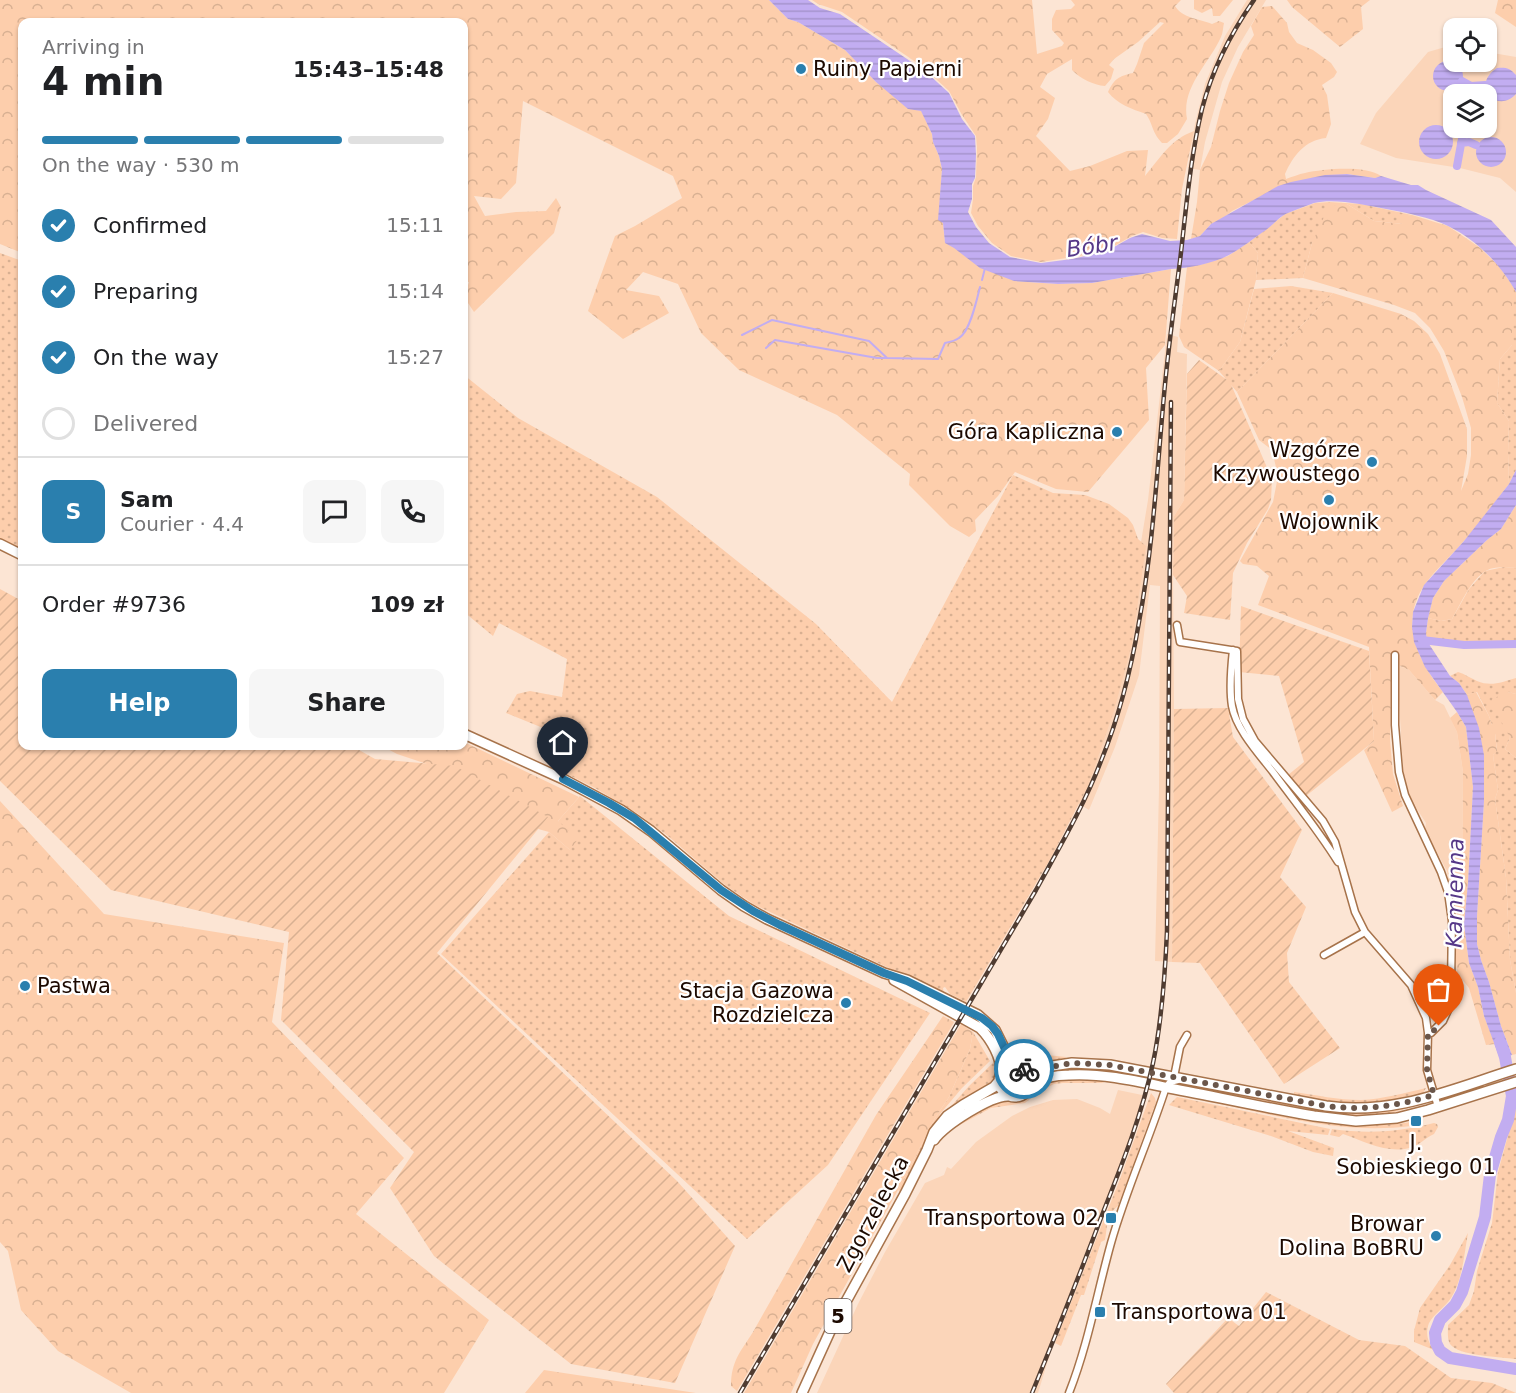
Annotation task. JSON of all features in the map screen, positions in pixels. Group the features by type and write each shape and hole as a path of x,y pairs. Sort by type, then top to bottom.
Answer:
{"main road":[{"path":"0,544 18,553"},
{"path":"468,736 609,803 642,825 744,906 775,923 884,973 907,981 982,1018 995,1030 1009,1058 1016,1066 1026,1070 1072,1063 1110,1065 1326,1106 1353,1109 1385,1107 1434,1095 1516,1069"},
{"path":"884,973 980,1028 993,1046 1001,1064 1000,1078 1003,1092 1009,1096"},
{"name":"5","path":"1000,1078 1007,1068 1016,1066"},
{"path":"1026,1070 1030,1086"},
{"name":"5","path":"1009,1096 1021,1096 1036,1081 1079,1074 1113,1077 1346,1121 1388,1120 1516,1082"},
{"name":"Zgorzelecka","path":"802,1393 823,1344 906,1194 931,1137 941,1121 994,1087 1000,1078"},
{"name":"Zgorzelecka","path":"927,1150 950,1124 999,1096 1009,1096"}],"street":[{"path":"1177,626 1180,642 1237,651 1238,699 1255,741 1323,821 1335,842 1355,912 1365,932 1411,985 1426,1018 1427,1070 1438,1107"},
{"path":"1233,650 1231,696 1235,716 1254,747 1324,839 1342,867"},
{"path":"1395,655 1395,725 1399,772 1404,795 1441,872 1448,892 1452,921 1449,1008 1443,1021 1431,1033 1428,1033"},
{"path":"1324,955 1365,932"},
{"path":"1174,1077 1180,1047 1187,1035"},
{"path":"1147,1072 1161,1078 1166,1087"},
{"path":"1069,1393 1084,1350 1122,1208 1166,1087 1173,1081 1187,1080"}],"shaded area":[{"path":"769,0 808,0 820,8 840,14 925,71 949,93 962,119 975,136 975,178 968,212 989,243 1010,257 1041,263 1072,259 1107,251 1142,234 1170,241 1187,240 1200,236 1211,224 1278,186 1325,175 1347,174 1375,178 1381,176 1418,185 1491,220 1516,247 1516,292 1487,254 1469,238 1448,226 1410,214 1340,202 1314,203 1288,213 1229,255 1193,267 1092,283 1058,284 1014,281 980,268 945,243 943,223 938,220 942,169 932,134 921,111 908,109 876,82 845,50 798,22 788,19"},
{"path":"1247,0 1266,0 1238,47 1222,82 1205,142 1200,170 1188,168 1195,124 1205,84 1225,36"},
{"path":"1443,48 1443,72 1497,72 1497,54 1516,57 1516,192 1500,178 1460,168 1396,158 1360,144 1376,113 1428,52"},
{"path":"1442,62 1443,72 1462,72 1461,84 1443,84 1443,90 1434,82 1434,70"},
{"path":"1497,68 1507,68 1512,71 1516,75 1516,94 1509,100 1497,100 1497,84 1486,84 1489,75 1497,72"},
{"path":"1430,126 1442,126 1443,138 1452,138 1452,148 1442,158 1430,158 1420,148 1420,136"},
{"path":"1485,138 1497,138 1505,146 1505,158 1497,166 1485,166 1477,158 1477,146"},
{"path":"1167,334 1178,337 1177,352 1187,354 1184,500 1174,516 1172,962 1155,961 1160,586 1150,585 1139,675 1115,747 1089,810 1073,800 1118,680 1148,500"},
{"path":"1516,470 1516,505 1501,529 1444,581 1433,598 1426,633 1427,641 1450,676 1459,683 1467,695 1479,728 1484,755 1477,944 1512,1055 1500,1059 1484,1016 1478,987 1469,963 1464,924 1473,787 1466,727 1425,667 1414,642 1412,627 1413,612 1424,585 1464,541 1509,484"},
{"path":"1397,665 1409,670 1435,700 1444,705 1457,732 1463,772 1462,890 1451,900 1447,871 1425,830 1426,823 1409,797 1403,770"},
{"path":"1118,1090 1147,1096 1139,1123 1053,1344 1038,1393 817,1393 858,1304 925,1183 944,1175 947,1167 951,1169 976,1142 1012,1116 1030,1107 1053,1100 1077,1099 1110,1114"}],"green space":[{"path":"0,0 769,0 788,19 798,22 845,50 876,82 921,110 932,134 942,169 940,198 945,242 1014,281 1058,284 1092,283 1171,269 1165,345 1146,368 1149,420 1088,492 1056,489 1015,472 998,496 975,520 976,531 969,537 950,526 909,485 910,474 837,415 739,370 701,333 678,284 643,272 626,290 659,296 669,313 623,339 588,311 615,236 682,198 673,176 523,101 516,183 501,199 474,196 485,216 546,211 556,198 561,207 554,233 474,312 468,303 468,18 18,18 18,251 0,244"},
{"path":"812,0 1032,0 1037,54 1062,46 1064,43 1052,30 1052,19 1056,10 1071,9 1075,5 1071,0 1181,0 1175,6 1187,16 1212,24 1219,21 1224,23 1221,37 1197,76 1188,96 1187,119 1178,134 1167,143 1162,143 1158,139 1146,114 1120,103 1108,92 1117,79 1133,73 1144,43 1164,23 1160,22 1114,59 1109,65 1114,69 1111,79 1105,86 1083,79 1072,70 1072,59 1047,74 1040,87 1055,98 1048,119 1036,136 1070,171 1090,166 1127,151 1148,150 1145,176 1172,144 1194,131 1182,189 1177,239 1162,238 1143,232 1109,249 1079,256 1041,262 1011,256 992,243 971,213 976,177 976,136 949,91 923,67 842,12"},
{"path":"1194,0 1233,0 1220,16 1213,16 1212,8 1202,13 1194,9"},
{"path":"1287,0 1370,0 1361,7 1363,29 1340,47 1292,7"},
{"path":"1498,0 1516,0 1516,27 1495,13"},
{"path":"1272,6 1287,23 1289,32 1297,43 1313,50 1331,63 1337,72 1334,77 1322,85 1327,95 1331,124 1326,138 1312,142 1296,155 1285,174 1286,179 1300,174 1333,169 1365,170 1381,176 1375,178 1347,174 1268,193 1232,211 1211,224 1200,236 1191,239 1200,170 1211,147 1229,83 1243,52 1254,35 1251,26 1262,7"},
{"path":"1315,203 1361,204 1412,215 1403,217 1403,224 1374,221 1347,204 1312,243 1303,278 1256,280 1258,253 1249,242 1285,214"},
{"path":"1347,204 1374,221 1403,224 1403,216 1412,215 1448,226 1479,247 1499,266 1512,285 1512,345 1500,359 1497,403 1509,421 1509,484 1475,528 1426,583 1413,612 1412,626 1419,654 1443,692 1435,700 1409,670 1391,662 1390,740 1393,774 1403,806 1392,812 1364,750 1374,741 1369,647 1258,605 1269,576 1257,566 1243,564 1240,561 1273,502 1278,476 1272,450 1259,440 1237,392 1333,293 1401,314 1414,321 1428,334 1440,354 1467,429 1467,456 1461,491 1468,474 1471,428 1444,351 1430,328 1415,313 1303,278 1312,243 1329,206"},
{"path":"1249,242 1258,253 1256,280 1240,342 1219,371 1184,347 1179,336 1187,267 1228,256"},
{"path":"0,253 18,260 18,553 0,544"},
{"path":"1512,285 1516,292 1516,470 1509,484 1509,421 1497,403 1500,359 1512,345"},
{"path":"1291,286 1333,293 1237,392 1219,371 1240,342 1254,289"},
{"path":"1199,360 1230,382 1272,479 1268,509 1247,543 1233,573 1230,620 1184,613 1187,596 1173,575 1174,516 1184,500 1187,374"},
{"path":"468,378 518,418 657,497 816,624 892,702 1013,475 1053,493 1085,495 1109,504 1128,518 1138,539 1146,546 1132,644 1114,711 1088,786 1051,858 966,1002 950,994 945,987 943,988 944,994 755,905 725,885 668,836 637,813 567,774 580,743 506,713 517,694 530,691 562,697 567,659 499,623 493,636 468,615"},
{"path":"1516,505 1516,568 1495,568 1484,572 1470,587 1452,619 1441,621 1428,618 1433,598 1444,581 1501,529"},
{"path":"1504,567 1516,568 1516,644 1464,645 1427,641 1428,618 1441,621 1452,619 1469,589 1485,571"},
{"path":"0,589 18,599 18,750 359,750 375,759 455,766 548,817 437,953 677,1181 735,1246 675,1383 571,1364 434,1256 390,1188 414,1152 281,1020 289,932 111,890 0,781"},
{"path":"1241,606 1369,651 1374,741 1306,796 1288,775 1304,762 1279,676 1239,672"},
{"path":"1458,672 1487,684 1516,678 1516,694 1508,692 1503,725 1492,725 1477,692 1467,695 1459,683 1450,676"},
{"path":"1476,692 1492,725 1503,725 1492,699 1508,692 1516,694 1516,758 1505,749 1510,738 1506,730 1495,734 1497,751 1493,755 1498,790 1495,799 1506,878 1510,960 1516,993 1516,1054 1512,1055 1477,944 1484,755 1467,695"},
{"path":"1228,708 1233,737 1302,830 1280,877 1306,907 1287,953 1289,982 1340,1048 1284,1084 1200,963 1172,962 1174,709"},
{"path":"1457,712 1466,727 1473,787 1464,924 1469,963 1478,987 1484,1016 1495,1044 1486,1045 1469,988 1457,973 1455,951 1456,929 1459,920 1451,900 1462,890 1463,772 1457,732 1450,718"},
{"path":"1507,729 1510,738 1505,749 1516,758 1516,993 1510,960 1506,878 1495,799 1498,790 1493,755 1497,750 1495,733"},
{"path":"468,744 579,797 558,821 578,839 570,850 549,832 531,827 445,770 390,750 468,750"},
{"path":"580,796 729,916 930,1013 828,1165 747,1239 441,954 549,832 570,850 558,821"},
{"path":"0,801 104,914 284,943 272,1022 404,1158 356,1214 489,1320 444,1393 131,1393 58,1351 21,1310 8,1251 0,1242"},
{"path":"943,1016 954,1022 953,1024 737,1391 731,1386 731,1377 738,1357 876,1115"},
{"path":"961,1024 973,1032 970,1049 949,1097 935,1118 813,1344 791,1393 744,1393"},
{"path":"973,1032 990,1061 962,1088 940,1114 901,1192 898,1190 935,1118 949,1097 970,1049"},
{"path":"1018,1052 1066,1057 1063,1061 1032,1067 1010,1054"},
{"path":"996,1060 997,1067 993,1083 945,1113 969,1086"},
{"path":"1097,1079 1104,1083 1054,1084 1040,1091 1025,1103 991,1108 945,1133 994,1102 1021,1101 1028,1097 1039,1084 1053,1080"},
{"path":"1188,1084 1338,1112 1385,1111 1430,1102 1380,1116 1336,1116 1187,1088"},
{"path":"1426,1088 1422,1095 1393,1102 1338,1104 1294,1096 1294,1092 1361,1100"},
{"path":"1151,1093 1156,1102 1118,1206 1109,1217 1105,1240 1101,1242 1084,1295 1081,1295 1061,1346 1055,1343 1120,1179"},
{"path":"1177,1097 1330,1129 1328,1135 1288,1131 1334,1148 1333,1156 1313,1152 1271,1136 1169,1105"},
{"path":"1208,1099 1308,1120 1359,1125 1410,1122 1411,1126 1359,1128 1334,1126 1257,1112 1207,1101"},
{"path":"1516,1106 1516,1359 1480,1355 1455,1348 1448,1340 1448,1325 1469,1305 1474,1291 1477,1271 1492,1223 1498,1172"},
{"path":"1434,1123 1438,1127 1434,1134 1416,1145 1401,1149 1376,1146 1343,1134 1339,1137 1330,1135 1332,1129 1383,1131"},
{"path":"1468,1233 1455,1291 1429,1323 1428,1338 1434,1350 1414,1342 1414,1331 1420,1308 1450,1265"},
{"path":"1266,1292 1359,1340 1405,1346 1451,1378 1492,1383 1516,1393 1174,1393 1166,1384 1228,1318 1239,1326"},
{"path":"544,1370 696,1393 525,1393"}],"waterway":[{"path":"1462,81 1467,84"},
{"path":"1457,166 1462,138"},
{"path":"1461,143 1469,142 1476,145"},
{"path":"982,280 985,268"},
{"path":"742,335 772,320 869,341 887,358 938,359 945,343 963,335 972,315 980,287"},
{"path":"766,348 775,340 887,358"},
{"path":"1422,640 1464,645 1516,644"},
{"name":"Kamienna","path":"1500,1042 1512,1096 1508,1120 1490,1175 1485,1217 1462,1292 1455,1305 1440,1320 1435,1333 1440,1351 1450,1358 1516,1369"}],"railway":[{"path":"740,1393 1036,890 1079,811 1107,744 1128,675 1144,594 1169,345 1194,147 1206,94 1217,66 1230,39 1254,0"},
{"path":"1032,1393 1132,1138 1149,1082 1159,1031 1167,931 1171,402"}],"way so far":[{"path":"1024,1069 1035,1070 1072,1063 1110,1065 1326,1106 1368,1109 1415,1101 1434,1095 1427,1070 1428,1033 1439,1026"}],"place":[{"name":"Ruiny Papierni","path":"801,69"},
{"name":"Góra Kapliczna","path":"1117,432"},
{"name":"Wzgórze Krzywoustego","path":"1372,462"},
{"name":"Wojownik","path":"1329,500"},
{"name":"Pastwa","path":"25,986"},
{"name":"Stacja Gazowa Rozdzielcza","path":"846,1003"},
{"name":"J. Sobieskiego 01","path":"1416,1121"},
{"name":"Transportowa 02","path":"1111,1218"},
{"name":"Browar Dolina BoBRU","path":"1436,1236"},
{"name":"Transportowa 01","path":"1100,1312"}],"route":[{"path":"563,779 634,818 721,890 753,911 982,1018 998,1034 1010,1060 1016,1066 1024,1069"}],"water label":[{"name":"Bóbr","path":"1092,246"}]}
